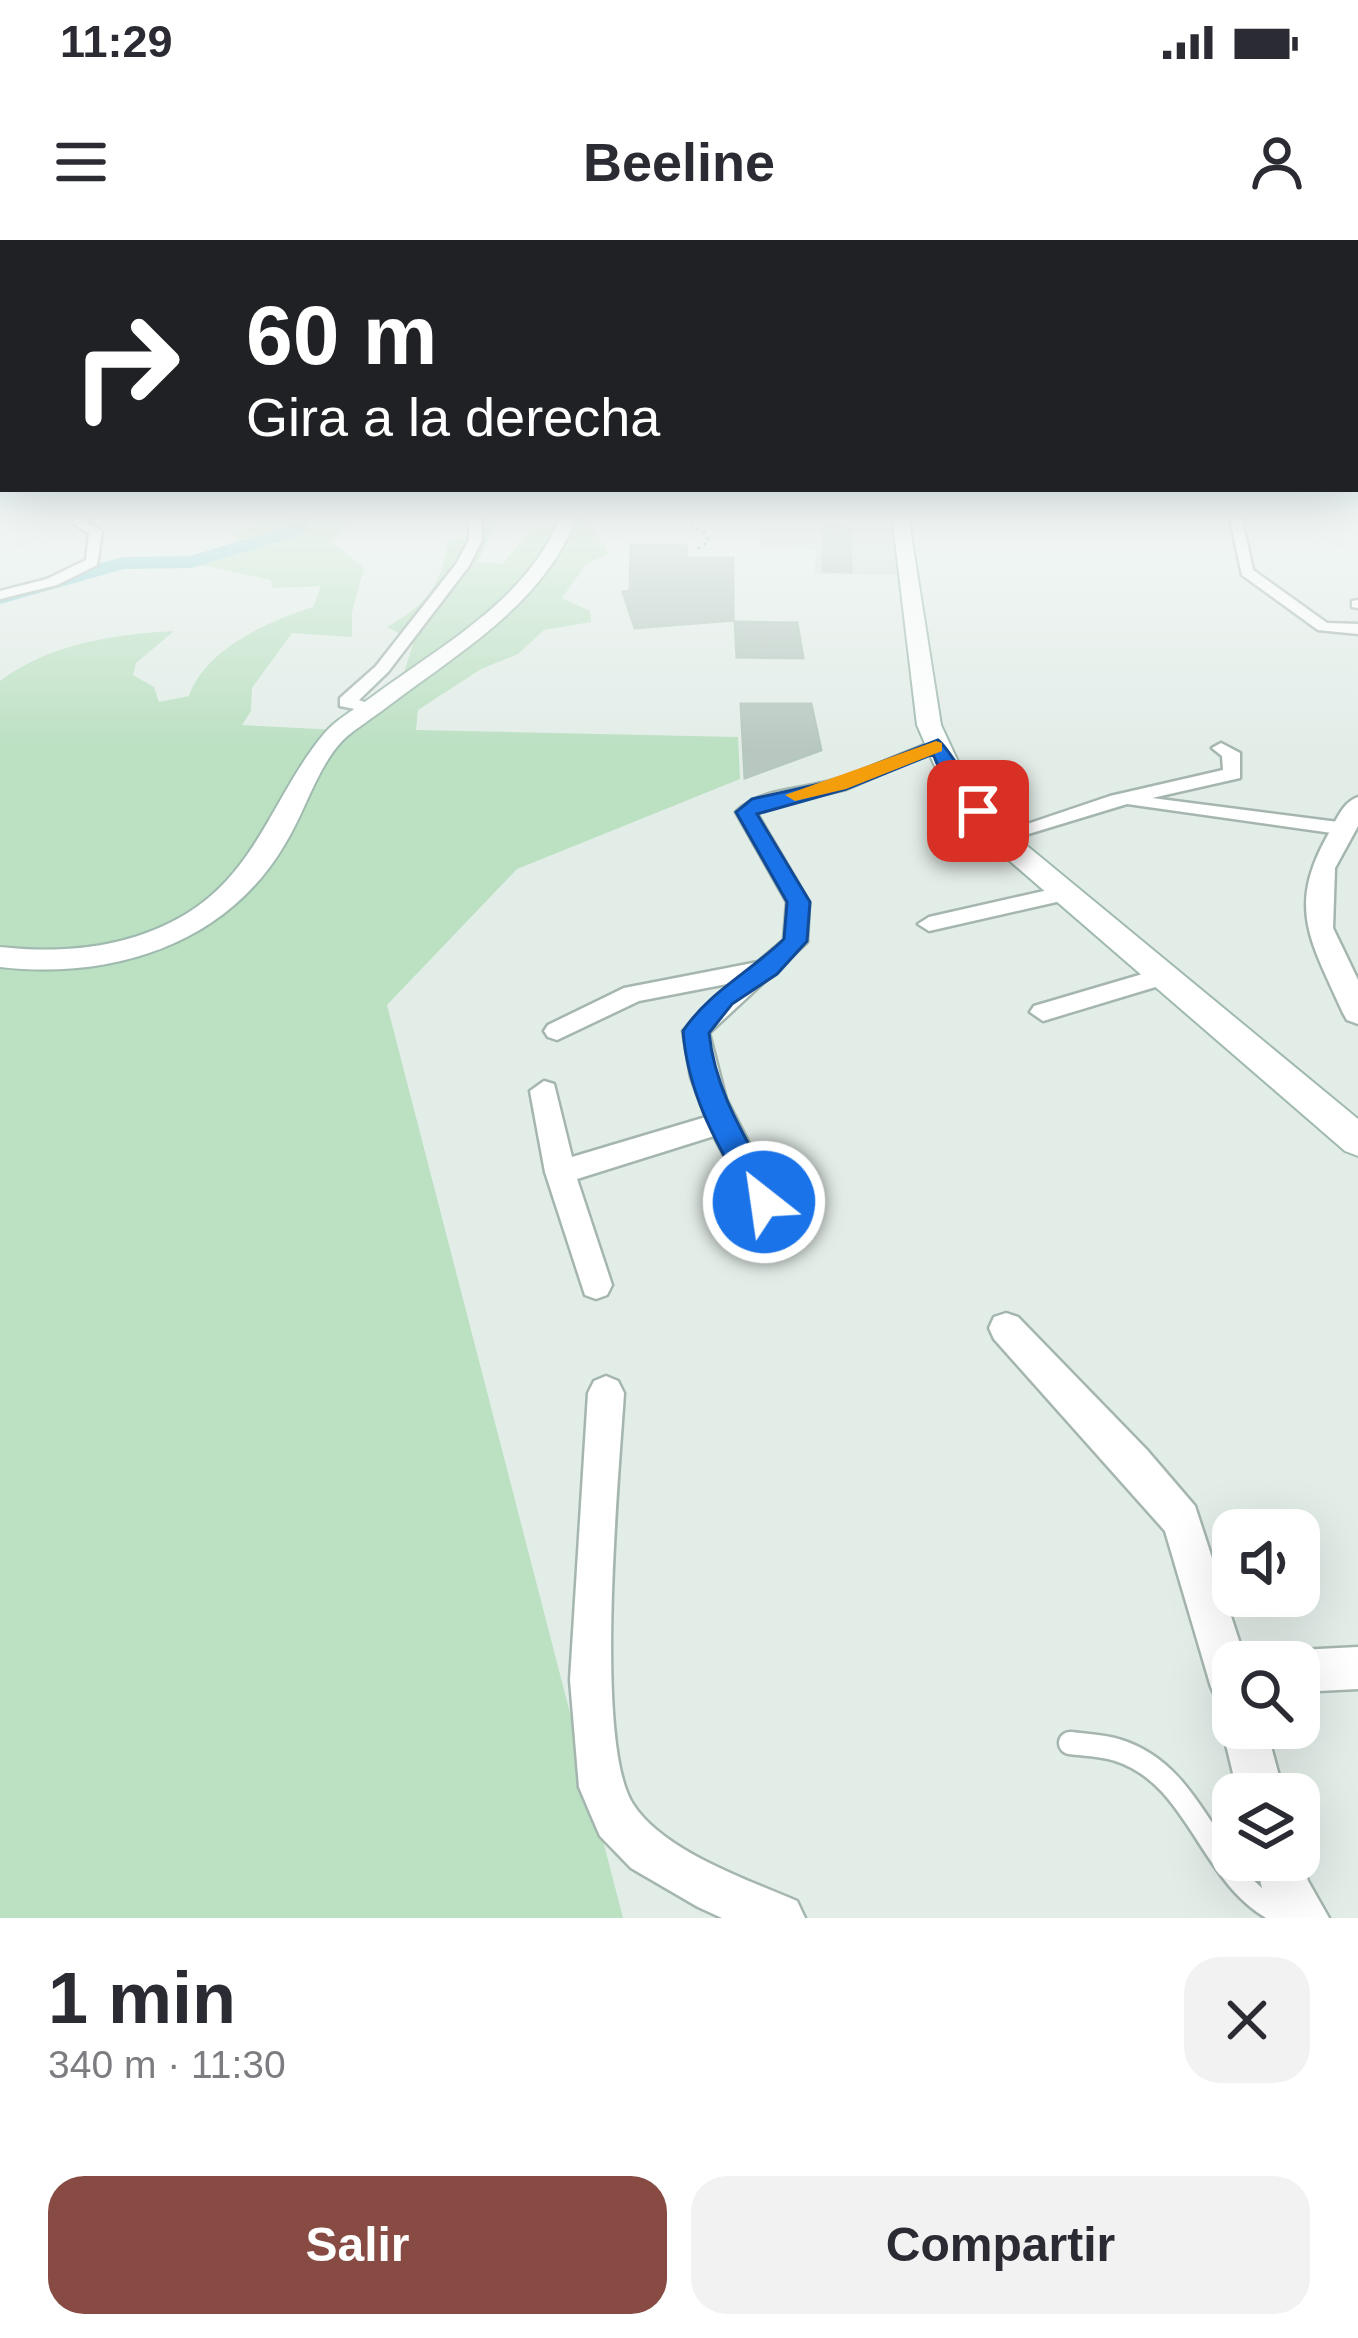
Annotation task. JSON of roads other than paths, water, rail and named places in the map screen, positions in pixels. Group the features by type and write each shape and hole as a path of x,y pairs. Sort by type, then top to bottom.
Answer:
{"main road":[{"path":"0,957 66,960 124,952 214,911 248,878 334,736 520,593"},
{"path":"909,593 928,724 956,785 1000,837 1358,1141"}],"street":[{"path":"369,707 346,701 388,666 423,613 443,593"},
{"path":"1281,593 1323,627 1358,629"},
{"path":"764,1202 720,1124 699,1067 696,1031 724,998 768,968 795,941 798,902 746,812 759,803 839,785 938,746"},
{"path":"1000,837 1118,800 1234,774 1231,753 1220,748"},
{"path":"1118,800 1352,816 1322,868 1319,928 1358,1012"},
{"path":"929,924 1066,893"},
{"path":"557,1031 633,994 768,968"},
{"path":"1043,1012 1163,976"},
{"path":"544,1091 560,1172 596,1285"},
{"path":"560,1172 720,1124"},
{"path":"1006,1328 1181,1520 1220,1641"},
{"path":"606,1393 590,1673 601,1793 618,1824 707,1889 780,1918"},
{"path":"1320,1671 1358,1668"},
{"path":"1284,1881 1304,1918"}],"lane":[{"path":"1070,1743 1136,1754 1183,1791 1246,1890 1277,1916 1304,1918"}],"waterway":[{"path":"0,597 13,593"}]}
